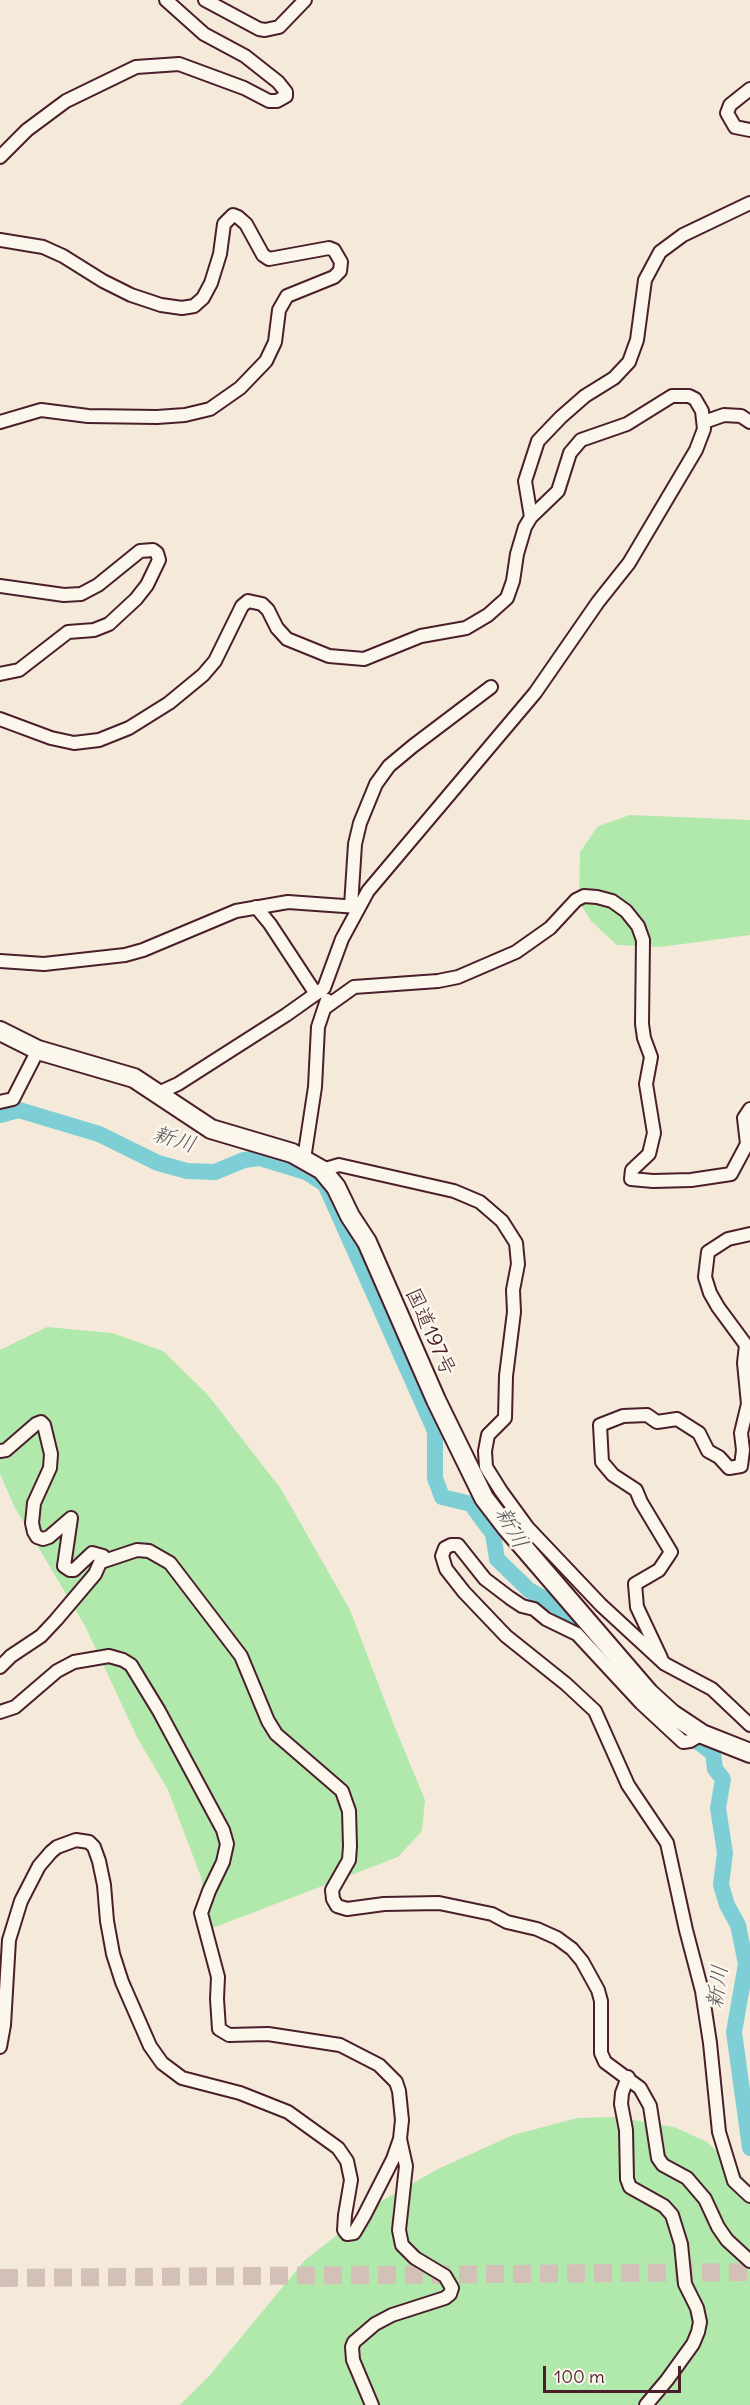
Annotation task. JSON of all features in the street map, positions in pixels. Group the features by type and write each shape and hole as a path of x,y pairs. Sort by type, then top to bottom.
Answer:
{"highway":[{"name":"国道197号","path":"0,1031 38,1050 135,1078 211,1129 304,1159 322,1170 336,1187 350,1216 367,1242 436,1400 484,1498 583,1628 649,1693 672,1714 702,1734 750,1753"}],"street":[{"path":"0,157 27,130 66,101 136,67 179,63 243,88 269,101 277,101 286,96 286,92 278,82 245,56 204,34 166,0"},
{"path":"205,0 251,26 265,30 279,27 305,0"},
{"path":"750,89 730,105 727,113 735,127 750,130"},
{"path":"531,517 525,481 538,441 585,396 614,378 629,362 637,340 645,280 660,252 683,235 750,203"},
{"path":"0,240 43,248 63,256 131,295 161,305 182,308 194,306 203,298 211,284 220,254 224,224 233,215 246,224 263,255 269,259 277,260 329,248 334,249 341,262 340,270 334,276 287,296 279,310 275,342 266,361 240,388 210,409 185,415 157,417 88,416 41,410 0,422"},
{"path":"0,719 51,738 74,743 99,740 129,728 170,703 203,675 215,661 242,606 248,601 262,604 287,639 329,656 364,659 421,636 476,624 501,604 511,591 522,537 531,517 558,491 570,453 581,440 627,424 666,399 681,395 695,399 702,411 704,422 702,438 629,563 598,602 535,693 354,906"},
{"path":"704,422 724,415 741,416 750,422"},
{"path":"0,586 74,596 98,585 140,551 153,550 158,553 159,560 152,577 136,599 109,624 94,630 68,632 19,670 0,674"},
{"path":"156,1094 178,1084 320,991 354,906 355,844 360,823 376,784 389,766 491,687"},
{"path":"326,1006 354,987 438,981 458,977 516,952 550,928 576,900 584,896 597,897 612,901 626,911 638,926 643,940 642,1024 651,1057 646,1084 654,1133 649,1154 632,1170 631,1179 691,1180 731,1174 747,1144 744,1118 750,1109"},
{"path":"0,961 44,964 125,955 143,950 236,911 288,902 354,906"},
{"path":"256,907 320,991 327,995 326,1006 318,1027 315,1087 304,1159"},
{"path":"0,1102 13,1099 38,1050"},
{"path":"322,1170 339,1165 454,1191 480,1202 502,1221 516,1243 518,1264 513,1290 514,1312 506,1377 505,1418 488,1435 484,1451 486,1467 528,1528 601,1605 664,1664 712,1689 750,1725"},
{"path":"664,1664 638,1607 635,1584 659,1570 671,1552 636,1490 613,1475 602,1462 600,1425 623,1416 647,1415 657,1422 677,1419 699,1433 708,1450 719,1457 729,1468 741,1466 743,1450 741,1433 748,1404 746,1345 718,1307 705,1277 708,1252 728,1239 750,1234"},
{"path":"0,1451 6,1450 36,1424 41,1422 44,1425 51,1454 50,1468 34,1503 32,1522 34,1532 37,1537 43,1539 50,1537 71,1518 64,1566 74,1570 92,1553 103,1556 95,1574 49,1628 0,1667"},
{"path":"583,1628 546,1619 534,1609 522,1606 485,1579 458,1545 445,1548 442,1556 446,1569 464,1592 506,1636 566,1684 595,1711 628,1785 667,1843 702,1990 719,2132 734,2181 750,2196"},
{"path":"102,1562 137,1551 149,1551 170,1563 241,1656 268,1721 276,1734 342,1791 349,1811 350,1846 349,1860 332,1890 337,1906 347,1909 384,1904 439,1903 492,1914 507,1922 537,1929 572,1948 598,1990 601,2001 600,2046 605,2062 640,2088 650,2106 658,2158 663,2165 687,2178 705,2199 727,2240 750,2261"},
{"path":"0,1712 15,1707 57,1671 74,1662 109,1656 123,1660 130,1665 159,1711 223,1830 227,1844 223,1862 208,1891 201,1913 218,1977 219,2029 229,2035 268,2034 340,2045 379,2065 396,2082 399,2091 402,2120 400,2139 393,2159 364,2217 354,2233 347,2234 344,2230 345,2216 351,2180 347,2161 338,2148 288,2112 240,2093 182,2078 162,2063 150,2046 122,1982 113,1954 99,1861 89,1842 76,1840 57,1846 39,1866 21,1901 9,1940 4,2025 0,2047"},
{"path":"628,2077 621,2104 626,2130 627,2179 630,2187 664,2206 672,2215 681,2244 685,2284 697,2308 700,2322 693,2344 668,2380 646,2405"},
{"path":"372,2405 353,2360 354,2342 375,2324 392,2315 445,2298 450,2294 452,2288 445,2276 415,2258 402,2245 399,2230 406,2166 400,2139"}],"green space":[{"path":"630,815 750,820 750,935 660,947 617,945 591,921 579,902 580,852 598,826"},
{"path":"47,1327 112,1333 163,1351 208,1395 281,1489 350,1610 425,1800 422,1831 398,1857 210,1929 201,1877 168,1790 138,1739 85,1626 15,1508 0,1474 0,1350"},
{"path":"616,2117 674,2127 707,2142 740,2173 750,2186 750,2405 180,2405 210,2375 305,2260 378,2203 438,2169 513,2135 577,2118"}],"waterway":[{"name":"新川","path":"0,1115 19,1110 99,1134 158,1163 187,1171 215,1172 244,1160 260,1158 306,1172 325,1184 435,1431 435,1478 442,1497 471,1504 493,1534 497,1559 529,1590 560,1608 614,1665"},
{"name":"新川","path":"683,1731 713,1753 715,1769 723,1779 718,1808 725,1853 721,1885 727,1905 738,1925 746,1964 734,2032 750,2148"}],"tunnel":[{"path":"0,2278 750,2272"}]}
